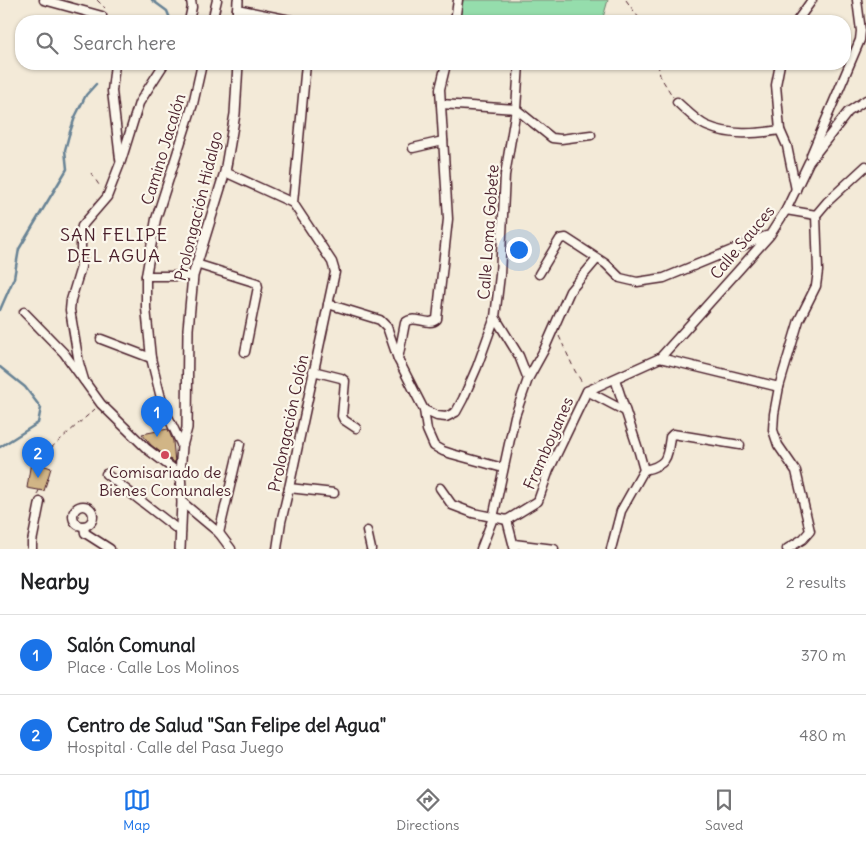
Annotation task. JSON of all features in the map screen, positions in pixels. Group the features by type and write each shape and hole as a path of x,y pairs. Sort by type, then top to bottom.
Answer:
{"street":[{"path":"44,0 98,15"},
{"path":"190,15 191,0"},
{"path":"213,15 217,0"},
{"path":"456,15 458,0"},
{"path":"801,15 812,0"},
{"path":"851,60 860,40 861,31 857,0"},
{"path":"237,4 274,15"},
{"path":"114,70 112,91 121,162"},
{"path":"84,380 79,363 70,310 80,266 82,226 107,197 121,162 139,103 160,70"},
{"name":"Camino Jacalón","path":"182,446 163,406 151,358 146,308 146,276 156,219 193,104 201,70"},
{"name":"Prolongación Hidalgo","path":"180,549 182,502 180,474 182,446 187,428 188,329 193,276 225,172 235,114 238,70"},
{"path":"225,172 293,204 305,70"},
{"path":"398,359 405,323 414,318 431,322 437,319 448,219 441,104 441,81 444,70"},
{"name":"Calle Loma Gobete","path":"519,70 516,109 505,175 500,275 495,317 519,356 528,379"},
{"path":"779,70 776,85 780,130 787,146 796,190"},
{"path":"809,162 813,146 847,70"},
{"name":"Calle Sauces","path":"614,380 660,358 770,234 786,210 809,162 848,112 866,100"},
{"path":"677,102 706,126 737,133 764,133 780,130"},
{"path":"441,104 516,109 552,138 561,139 592,135"},
{"path":"413,148 443,141"},
{"path":"787,549 803,539 810,531 796,471 778,445 773,430 779,386 799,320 816,286 818,271 816,215 827,202 866,166"},
{"name":"Prolongación Colón","path":"277,549 280,522 335,272 332,262 293,204"},
{"path":"786,210 816,215"},
{"path":"539,274 560,239 566,238 606,264 620,278 637,282 664,278 770,234"},
{"path":"481,549 493,518 516,416 528,379 544,350 570,291 596,259"},
{"path":"196,264 257,283 258,287 245,352"},
{"path":"146,276 193,276"},
{"path":"328,304 380,320 387,327 398,359 424,410 427,430 434,446 452,454 503,468"},
{"path":"24,312 64,353 101,404 147,449 180,474"},
{"path":"424,410 437,416 446,417 456,412 477,367 495,317"},
{"path":"100,339 151,358"},
{"path":"660,358 779,386"},
{"path":"313,371 341,378 345,381 342,416 344,420 356,428"},
{"path":"614,380 644,470"},
{"name":"Framboyanes","path":"507,520 538,501 549,470 588,391 614,380"},
{"path":"588,391 625,411"},
{"path":"611,549 621,511 644,470 662,464 667,458 670,437 673,434 740,445"},
{"path":"219,533 240,444"},
{"path":"106,474 181,532"},
{"path":"289,488 334,494"},
{"path":"440,488 452,505 474,513 507,520 514,547 532,545 554,549"},
{"path":"32,549 40,502"},
{"path":"182,502 219,533 231,549"},
{"path":"84,526 85,533 110,549"},
{"path":"367,531 371,549"}],"path":[{"path":"97,0 106,8 102,15"},
{"path":"626,0 637,15"},
{"path":"659,70 660,76 677,102"},
{"path":"91,173 107,197"},
{"path":"556,321 558,333 575,371 588,391"},
{"path":"51,448 101,404"}],"green space":[{"path":"460,0 608,0 604,15 459,15"}],"building":[{"path":"168,429 173,441 175,463 151,445 142,434"},
{"path":"31,461 51,468 44,491 27,488"}],"waterway":[{"path":"152,0 167,11 169,15"},
{"path":"0,310 14,278 19,249 67,169 65,150 75,117 86,95 96,84"},
{"path":"0,367 25,387 41,408 38,423 0,447"}],"place":[{"name":"Salón Comunal","path":"157,437"},
{"name":"Comisariado de Bienes Comunales","path":"165,455"},
{"name":"Centro de Salud \"San Felipe del Agua\"","path":"38,478"}],"district":[{"name":"SAN FELIPE DEL AGUA","path":"114,244"}]}
